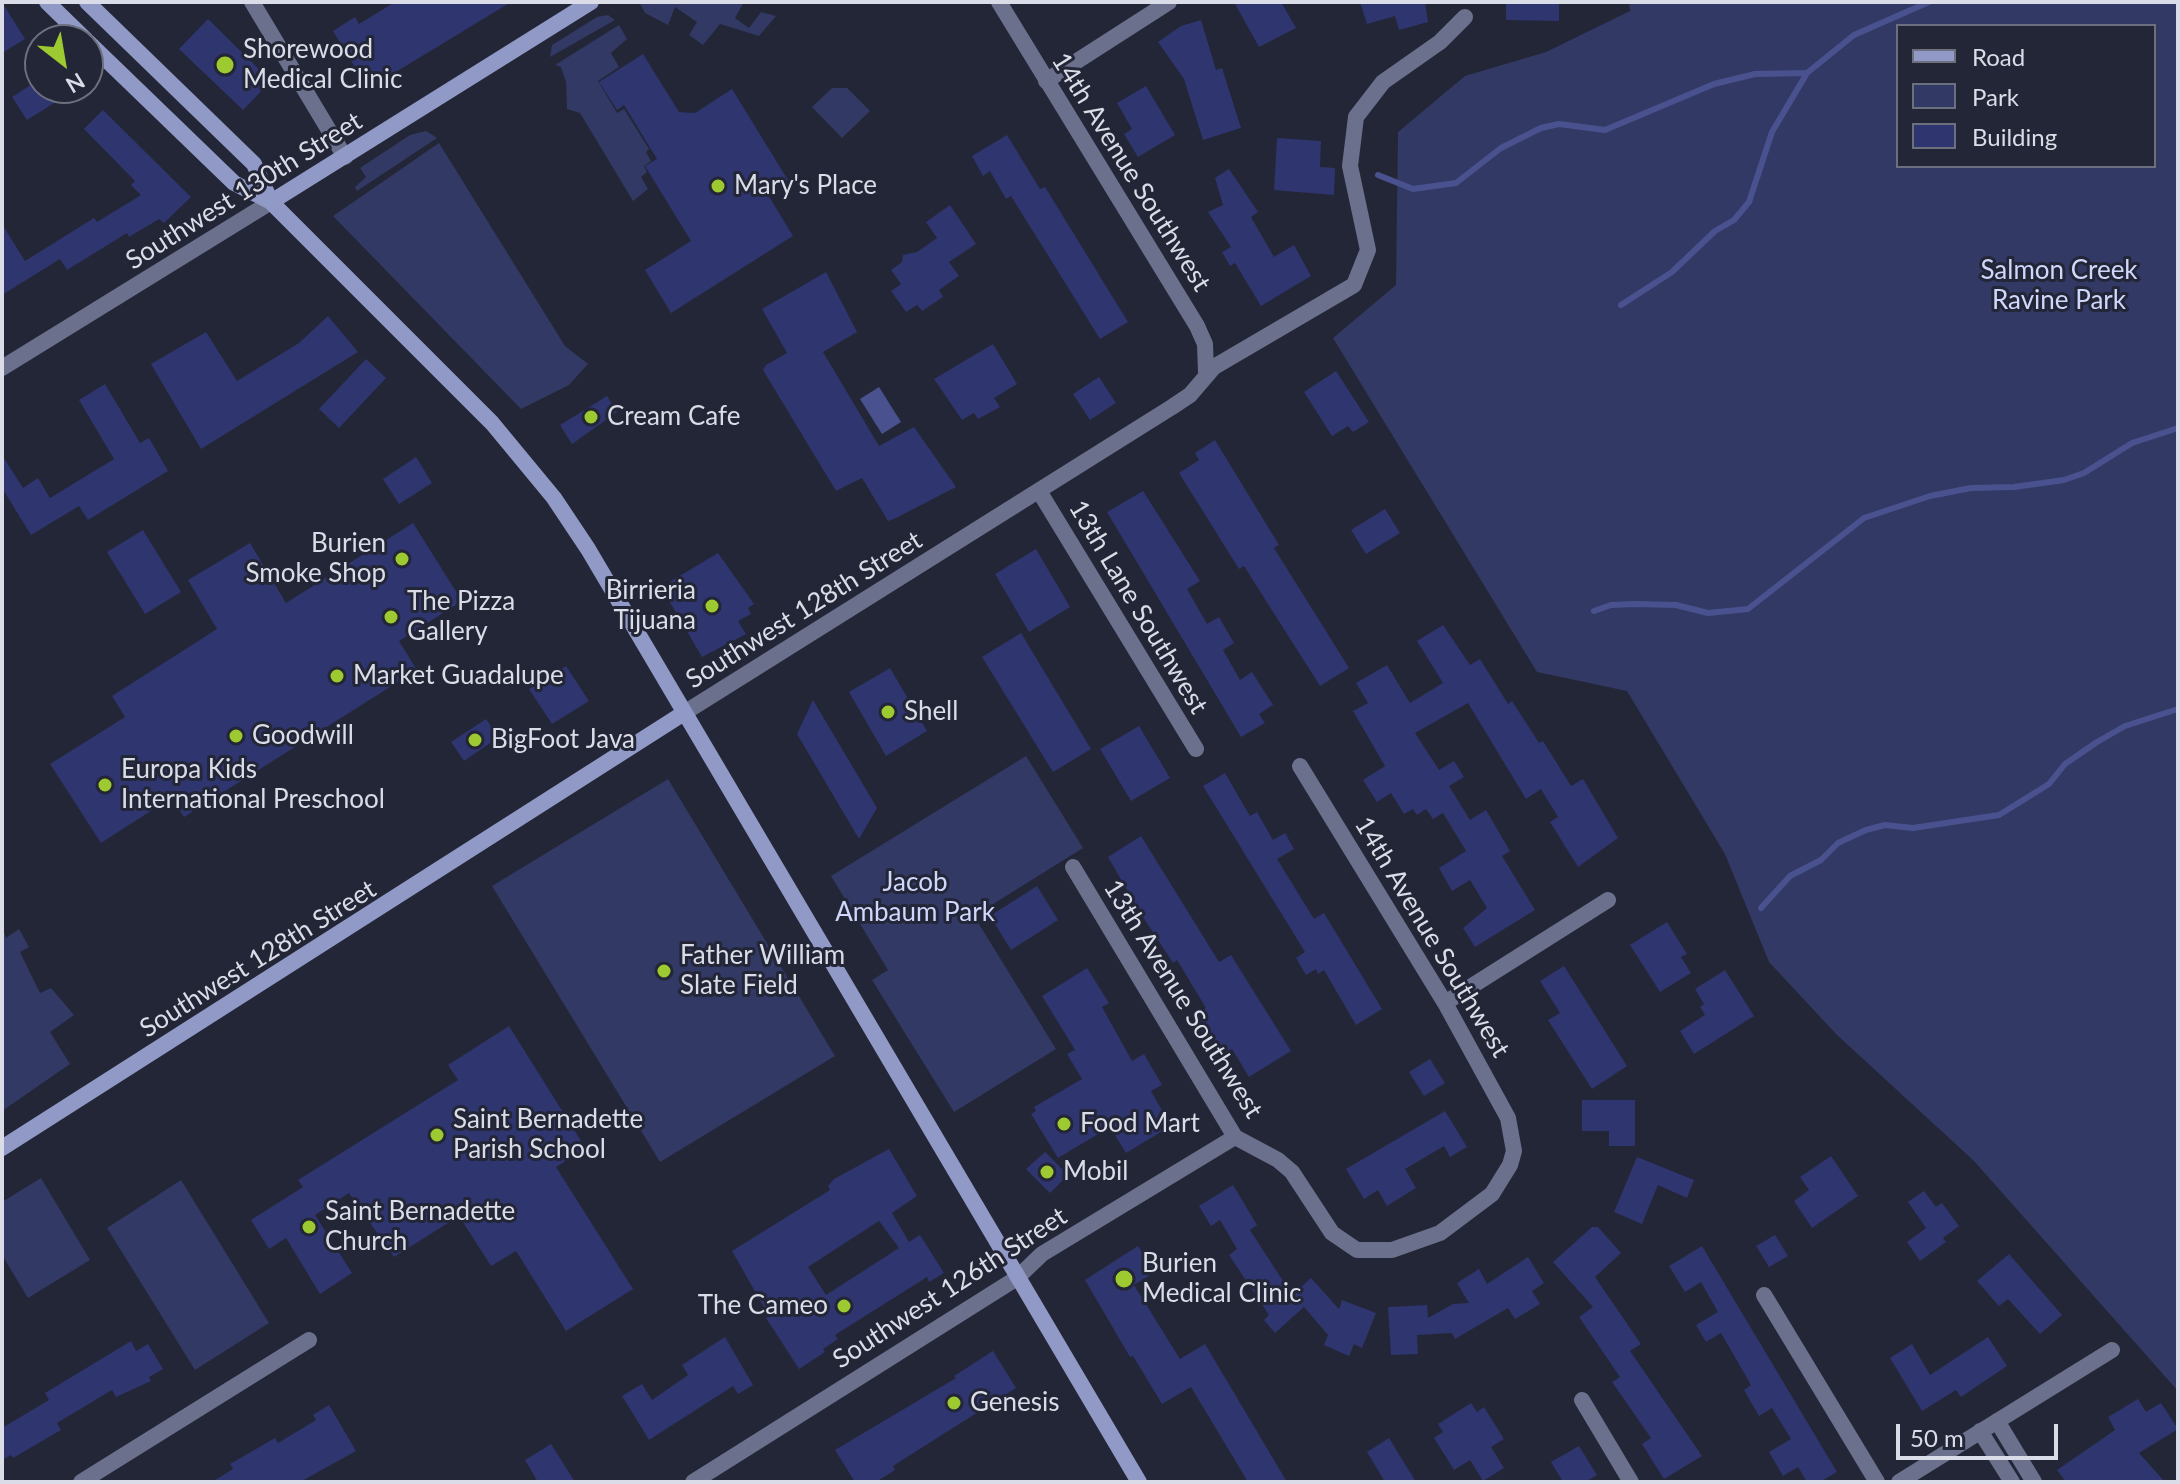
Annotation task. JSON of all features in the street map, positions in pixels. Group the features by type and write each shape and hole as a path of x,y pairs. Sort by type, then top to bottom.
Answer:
{"main road":[{"path":"47,2 70,24"},
{"path":"87,2 254,164 271,202"},
{"name":"Southwest 130th Street","path":"271,202 591,2"},
{"path":"104,57 234,183 271,202 472,401 529,466 588,549 1139,1482"},
{"name":"Southwest 128th Street","path":"2,1148 684,713"}],"street":[{"path":"252,2 345,157"},
{"name":"14th Avenue Southwest","path":"999,2 1197,326 1205,344 1206,372"},
{"path":"1046,81 1169,2"},
{"name":"Southwest 128th Street","path":"684,713 1172,407 1190,395 1206,372 1354,285 1368,250 1350,166 1356,117 1383,82 1440,42 1465,17"},
{"name":"Southwest 130th Street","path":"2,368 271,202"},
{"name":"13th Lane Southwest","path":"1039,491 1196,749"},
{"name":"14th Avenue Southwest","path":"1300,766 1499,1097 1513,1138 1510,1165 1492,1194 1461,1219 1410,1245 1373,1252 1357,1250"},
{"name":"13th Avenue Southwest","path":"1073,867 1235,1137 1278,1160 1292,1172 1332,1233 1357,1250"},
{"path":"1445,1003 1608,900"},
{"name":"Southwest 126th Street","path":"693,1482 1017,1278 1042,1254 1235,1137"},
{"path":"1764,1295 1877,1482"},
{"path":"81,1482 309,1340"},
{"path":"1899,1482 2112,1350"},
{"path":"1582,1400 1631,1482"},
{"path":"1997,1421 2034,1482"},
{"path":"1980,1431 2012,1482"}],"green space":[{"path":"639,2 744,2 735,18 749,28 761,12 776,16 759,36 720,24 703,45 689,35 697,22 675,7 668,25 645,13"},
{"name":"Salmon Creek Ravine Park","path":"1629,2 2178,2 2178,1391 1974,1161 1836,1034 1769,962 1725,854 1627,691 1537,672 1333,338 1396,285 1398,132 1465,76 1546,52 1630,11"},
{"path":"608,15 615,20 550,57 552,45 597,17"},
{"path":"619,25 627,39 611,53 619,67 598,81 617,113 624,109 649,149 646,152 651,161 644,166 647,172 641,177 648,189 633,201 580,113 567,109 566,82 561,67 555,65"},
{"path":"832,88 847,88 870,111 842,138 812,107"},
{"path":"426,131 437,138 357,191 355,187 366,177 360,168 410,135"},
{"path":"439,143 565,346 588,364 569,385 521,409 333,216"},
{"name":"Jacob Ambaum Park","path":"1026,756 1083,848 974,916 1056,1049 954,1112 872,980 888,970 831,876"},
{"name":"Father William Slate Field","path":"668,779 835,1056 660,1162 492,886"},
{"path":"2,926 6,938 19,929 29,947 20,952 40,993 51,988 74,1015 50,1032 70,1064 2,1111"},
{"path":"41,1178 90,1260 28,1298 2,1255 2,1202"},
{"path":"181,1180 269,1323 195,1370 107,1228"}],"shaded area":[{"path":"879,387 901,422 882,434 860,399"}],"building":[{"path":"2,2 24,40 2,53"},
{"path":"395,2 511,2 368,89 333,31 355,17 359,24"},
{"path":"1234,2 1281,2 1296,28 1259,47"},
{"path":"1360,2 1425,2 1428,22 1399,30 1395,16 1367,24"},
{"path":"1506,2 1559,2 1559,21 1506,20"},
{"name":"Shorewood Medical Clinic","path":"208,19 271,81 243,110 179,49"},
{"path":"1201,20 1216,70 1222,68 1241,128 1203,140 1184,79 1158,42 1181,26"},
{"name":"Mary's Place","path":"643,54 679,112 695,113 732,89 788,180 767,193 793,236 671,313 645,270 691,241 645,166 657,159 624,105 617,110 599,82"},
{"path":"1146,86 1175,135 1138,157 1124,134 1132,129 1117,103"},
{"path":"24,89 24,104 53,104 27,120 12,97"},
{"path":"103,110 191,197 164,223 159,219 129,237 127,233 67,270 60,259 2,295 2,224 25,261 94,218 97,222 141,195 131,185 135,181 84,129"},
{"path":"1007,135 1040,189 1045,187 1128,322 1100,339 1011,196 1006,199 990,171 983,176 972,156"},
{"path":"1277,138 1321,141 1320,167 1335,168 1334,195 1274,190"},
{"path":"1229,169 1258,212 1251,217 1274,257 1294,245 1311,276 1261,306 1235,263 1230,266 1222,252 1231,247 1208,212 1223,205 1215,178"},
{"path":"950,205 976,244 949,262 959,276 939,290 943,297 922,311 917,305 906,312 891,291 901,284 891,270 902,262 903,255 917,252 937,238 926,222"},
{"path":"826,272 857,332 823,352 879,446 914,427 956,487 888,521 862,478 836,491 763,370 787,353 762,309"},
{"path":"328,316 358,352 201,449 151,364 206,332 237,381 299,343"},
{"path":"993,344 1017,384 994,398 1000,407 978,419 974,413 962,420 934,379"},
{"path":"366,359 386,378 339,428 319,409"},
{"path":"1336,371 1369,422 1353,432 1348,426 1332,436 1304,392"},
{"path":"1099,377 1116,403 1090,420 1073,394"},
{"path":"105,384 140,443 149,438 168,471 88,520 79,506 31,535 2,488 2,455 23,488 38,478 50,498 114,459 79,400"},
{"name":"Cream Cafe","path":"607,396 617,412 572,444 560,425"},
{"path":"1215,440 1279,545 1274,548 1349,668 1320,686 1244,566 1239,569 1179,473 1199,460 1195,453"},
{"path":"416,457 432,483 399,504 383,479"},
{"path":"1143,491 1200,581 1187,589 1207,624 1219,617 1234,643 1223,650 1240,680 1252,672 1273,705 1259,714 1265,723 1241,737 1107,512"},
{"path":"1385,509 1400,533 1366,554 1351,530"},
{"path":"413,523 462,601 399,641 417,670 184,817 171,798 101,843 50,764 125,717 112,696 217,629 188,580 250,543 286,603"},
{"path":"143,530 181,592 145,614 107,552"},
{"path":"1036,549 1070,607 1029,632 995,574"},
{"name":"Birrieria Tijuana","path":"718,553 754,604 748,608 751,614 738,621 746,634 702,657 661,587"},
{"path":"1443,625 1470,665 1480,659 1508,704 1512,701 1539,743 1543,741 1571,786 1583,779 1618,838 1578,867 1550,822 1558,817 1541,789 1526,799 1468,703 1415,733 1439,770 1454,761 1464,777 1449,786 1470,820 1486,810 1510,851 1502,856 1535,910 1475,947 1463,928 1487,908 1470,880 1452,891 1439,868 1466,851 1443,813 1433,819 1426,809 1417,815 1413,809 1404,814 1391,793 1377,802 1363,780 1385,766 1353,711 1368,703 1356,683 1387,665 1410,703 1443,683 1417,641"},
{"path":"1021,633 1091,749 1053,772 982,657"},
{"path":"566,666 589,701 552,724 529,689"},
{"name":"Shell","path":"890,668 927,731 886,756 849,692"},
{"name":"Shell","path":"813,700 877,808 859,839 797,734"},
{"name":"BigFoot Java","path":"486,719 499,737 464,761 451,742"},
{"path":"1139,726 1170,778 1131,801 1100,749"},
{"path":"1225,773 1250,816 1257,812 1273,840 1285,833 1294,849 1277,859 1314,919 1324,913 1382,1009 1356,1025 1324,970 1318,974 1316,969 1306,975 1296,958 1305,952 1203,786"},
{"path":"1141,836 1219,962 1231,955 1291,1051 1249,1077 1232,1049 1218,1058 1193,1017 1206,1008 1177,960 1173,963 1141,914 1108,857"},
{"path":"1037,886 1058,920 1011,950 990,916"},
{"path":"1667,922 1687,954 1681,957 1691,973 1660,992 1630,945"},
{"path":"1564,966 1627,1066 1592,1089 1548,1020 1560,1013 1540,981"},
{"path":"1087,968 1109,1003 1102,1007 1132,1061 1144,1054 1162,1085 1151,1091 1171,1126 1126,1153 1110,1127 1058,1158 1031,1114 1036,1111 1034,1107 1082,1079 1067,1054 1075,1050 1042,996"},
{"path":"1725,970 1754,1016 1694,1054 1680,1031 1705,1015 1700,1007 1704,1004 1695,989"},
{"path":"509,1026 581,1141 577,1144 582,1151 556,1167 633,1289 566,1331 516,1251 491,1266 459,1216 394,1257 349,1193 315,1215 352,1273 320,1294 286,1238 269,1249 251,1220 303,1187 298,1180 458,1080 448,1065"},
{"path":"1430,1059 1445,1083 1424,1096 1409,1072"},
{"path":"1582,1100 1635,1100 1635,1146 1609,1146 1609,1131 1582,1131"},
{"path":"1445,1111 1467,1147 1450,1157 1444,1146 1405,1169 1416,1188 1387,1206 1378,1190 1364,1199 1346,1169"},
{"path":"889,1149 917,1196 892,1213 909,1242 920,1235 944,1273 929,1282 927,1277 835,1335 838,1339 823,1349 825,1352 799,1369 766,1318 769,1316 732,1251 830,1190 828,1186 834,1179","holes":["879,1221 899,1248 826,1295 808,1267"]},
{"name":"Mobil","path":"1045,1152 1068,1175 1050,1193 1026,1169"},
{"path":"1831,1156 1858,1196 1812,1228 1794,1201 1809,1190 1800,1177"},
{"path":"1637,1157 1694,1180 1687,1198 1658,1185 1642,1224 1614,1212"},
{"path":"1233,1185 1257,1225 1250,1230 1292,1295 1311,1278 1339,1309 1342,1300 1376,1313 1362,1348 1354,1344 1349,1356 1324,1345 1328,1335 1304,1307 1275,1333 1264,1320 1269,1315 1229,1255 1237,1249 1220,1220 1211,1226 1199,1206"},
{"path":"1924,1191 1936,1207 1942,1203 1959,1226 1943,1238 1946,1242 1920,1261 1907,1242 1926,1228 1908,1202"},
{"path":"1592,1227 1598,1227 1621,1253 1595,1277 1641,1344 1630,1351 1702,1456 1664,1479 1642,1444 1651,1438 1612,1382 1620,1377 1579,1317 1593,1307 1553,1262"},
{"path":"1775,1235 1788,1256 1769,1267 1756,1246"},
{"path":"1138,1246 1155,1272 1134,1285 1180,1359 1205,1344 1287,1482 1248,1482 1191,1387 1162,1404 1133,1356 1130,1357 1085,1280"},
{"path":"1702,1246 1837,1472 1820,1482 1807,1482 1798,1467 1783,1476 1769,1452 1791,1439 1772,1408 1759,1416 1744,1390 1751,1385 1721,1333 1706,1342 1696,1325 1718,1312 1701,1282 1685,1292 1669,1266"},
{"path":"2009,1254 2062,1315 2040,1334 2008,1299 1999,1306 1977,1281"},
{"path":"1528,1257 1544,1283 1532,1291 1540,1304 1515,1319 1508,1308 1455,1339 1452,1333 1417,1335 1418,1354 1391,1355 1388,1307 1427,1305 1428,1318 1453,1304 1469,1303 1457,1283 1479,1269 1487,1284"},
{"path":"725,1337 753,1385 738,1394 733,1386 649,1440 622,1396 642,1384 652,1400 688,1375 682,1365"},
{"path":"1988,1337 2007,1366 1961,1397 1956,1390 1922,1411 1890,1358 1912,1344 1930,1375"},
{"path":"131,1341 136,1351 148,1344 163,1369 149,1377 151,1381 116,1397 112,1390 57,1423 61,1430 13,1458 11,1455 2,1460 2,1428 49,1400 45,1393"},
{"name":"Genesis","path":"993,1351 1016,1388 893,1466 895,1470 876,1482 855,1482 835,1450 956,1378 954,1376"},
{"path":"2138,1399 2146,1412 2161,1403 2178,1429 2139,1453 2165,1482 2066,1482 2057,1470 2115,1430 2108,1417"},
{"path":"1471,1403 1477,1412 1484,1407 1504,1439 1491,1447 1504,1468 1483,1481 1470,1460 1454,1470 1434,1438 1443,1432 1438,1424"},
{"path":"329,1405 356,1451 300,1482 212,1482 233,1469 230,1464 275,1438 278,1443 316,1420 313,1415"},
{"path":"1389,1438 1416,1482 1385,1482 1367,1452"},
{"path":"551,1444 575,1482 538,1482 525,1460"},
{"path":"1579,1446 1597,1475 1585,1482 1563,1482 1551,1462"}],"waterway":[{"path":"1378,175 1413,189 1456,183 1501,148 1541,128 1559,124 1605,130 1714,84 1755,74 1807,73 1854,35 1929,2"},
{"path":"1621,305 1672,272 1715,231 1734,220 1749,202 1772,132 1807,73"},
{"path":"1594,611 1611,605 1635,604 1676,605 1708,613 1748,609 1864,518 1930,496 1971,488 2014,487 2064,480 2084,473 2132,443 2178,428"},
{"path":"1761,908 1790,876 1821,860 1838,843 1885,825 1913,828 1999,815 2049,784 2065,764 2097,742 2125,726 2178,709"}],"place":[{"name":"Shorewood Medical Clinic","path":"225,65"},
{"name":"Mary's Place","path":"718,186"},
{"name":"Cream Cafe","path":"591,417"},
{"name":"Burien Smoke Shop","path":"402,559"},
{"name":"Birrieria Tijuana","path":"712,606"},
{"name":"The Pizza Gallery","path":"391,617"},
{"name":"Market Guadalupe","path":"337,676"},
{"name":"Shell","path":"888,712"},
{"name":"Goodwill","path":"236,736"},
{"name":"BigFoot Java","path":"475,740"},
{"name":"Europa Kids International Preschool","path":"105,785"},
{"name":"Father William Slate Field","path":"664,971"},
{"name":"Food Mart","path":"1064,1124"},
{"name":"Saint Bernadette Parish School","path":"437,1135"},
{"name":"Mobil","path":"1047,1172"},
{"name":"Saint Bernadette Church","path":"309,1227"},
{"name":"Burien Medical Clinic","path":"1124,1279"},
{"name":"The Cameo","path":"844,1306"},
{"name":"Genesis","path":"954,1403"}]}
